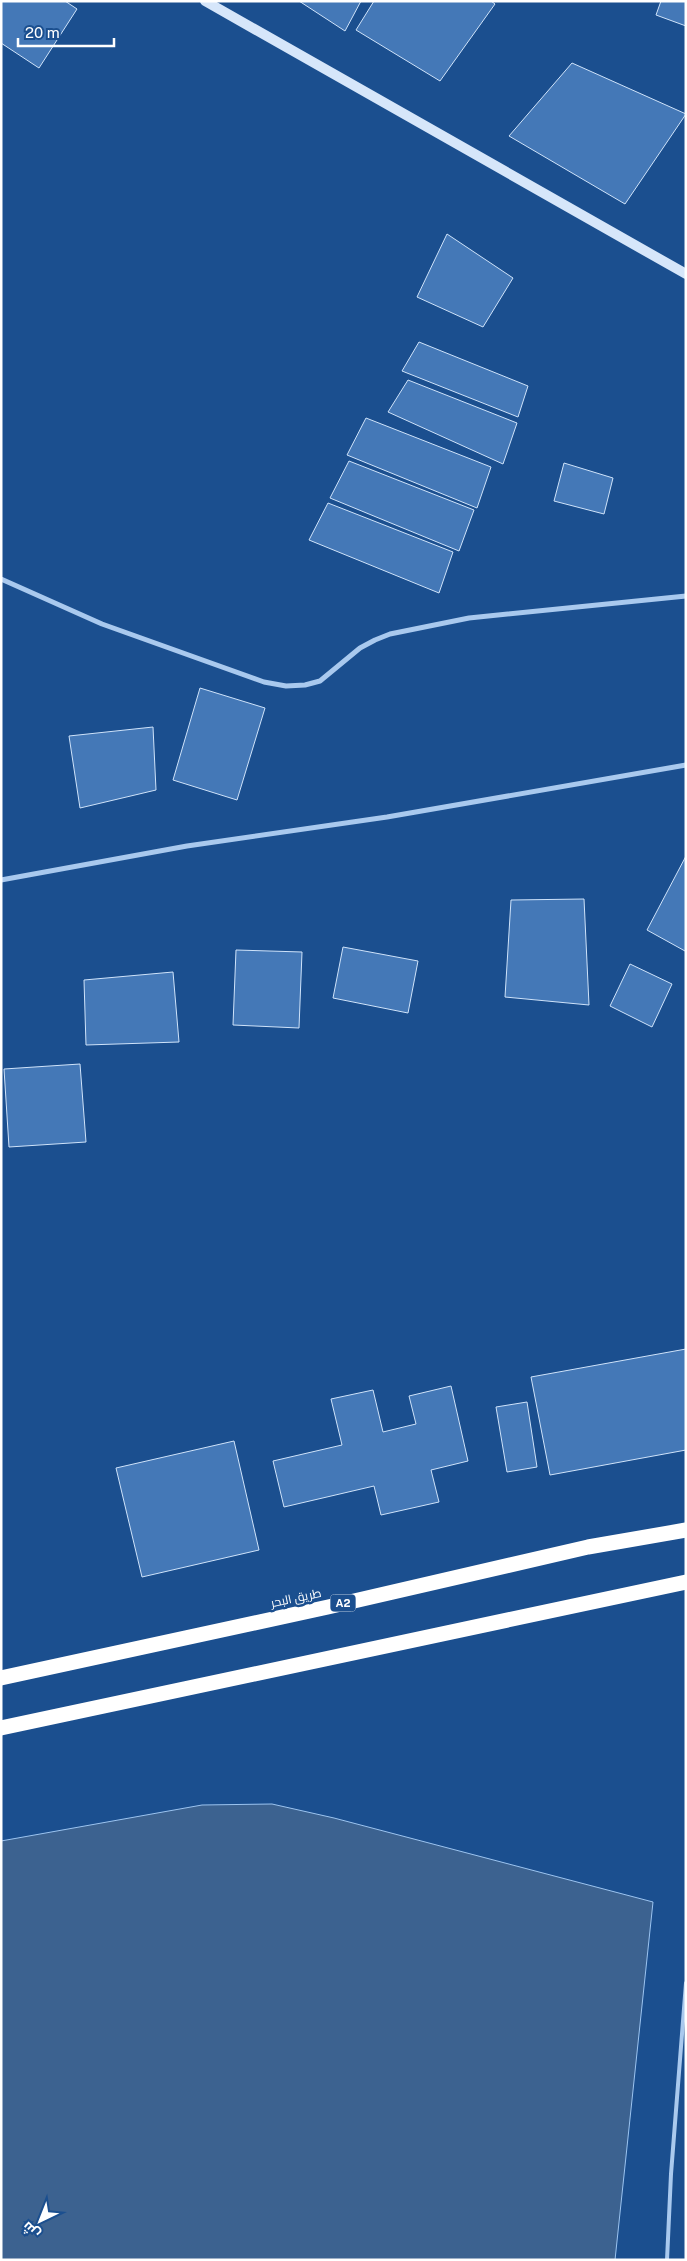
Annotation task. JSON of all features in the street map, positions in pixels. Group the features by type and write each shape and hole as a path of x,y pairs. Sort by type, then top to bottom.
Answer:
{"highway":[{"name":"طريق البحر","path":"1,1678 328,1607 588,1547 686,1530"},
{"path":"1,1728 686,1582"}],"main road":[{"path":"205,1 686,274"}],"street":[{"path":"1,579 102,624 264,682 286,686 305,685 320,681 360,648 390,634 469,618 686,596"},
{"path":"1,880 187,846 386,817 686,765"}],"lane":[{"path":"667,2260 671,2174 686,1983"}],"water":[{"path":"272,1804 334,1818 653,1902 615,2260 1,2260 1,1841 202,1805"}],"building":[{"path":"1,1 65,1 77,9 39,68 1,43"},
{"path":"299,1 361,1 345,31"},
{"path":"374,1 491,1 495,4 440,81 356,30"},
{"path":"661,1 686,1 686,26 656,15"},
{"path":"572,63 686,114 625,204 509,136"},
{"path":"447,234 513,278 483,327 417,297"},
{"path":"419,342 528,386 518,417 402,371"},
{"path":"408,380 517,423 503,464 388,412"},
{"path":"366,418 491,467 477,508 347,455"},
{"path":"349,461 474,510 459,551 330,498"},
{"path":"564,463 613,478 604,514 554,501"},
{"path":"328,503 453,552 439,593 309,540"},
{"path":"200,688 265,708 237,800 173,780"},
{"path":"153,727 156,790 80,808 69,736"},
{"path":"686,856 686,950 685,951 647,930"},
{"path":"584,899 589,1005 505,997 511,900"},
{"path":"343,947 418,961 408,1013 333,998"},
{"path":"236,950 302,952 299,1028 233,1025"},
{"path":"630,964 672,984 652,1027 610,1006"},
{"path":"173,972 179,1042 86,1045 84,980"},
{"path":"80,1064 86,1142 9,1147 4,1069"},
{"path":"686,1349 686,1450 550,1475 531,1377"},
{"path":"451,1386 468,1461 431,1470 439,1502 381,1515 374,1486 284,1507 273,1461 342,1445 331,1399 373,1390 383,1432 416,1424 409,1396"},
{"path":"527,1402 537,1467 507,1472 496,1407"},
{"path":"234,1441 259,1550 142,1577 116,1468"}]}
